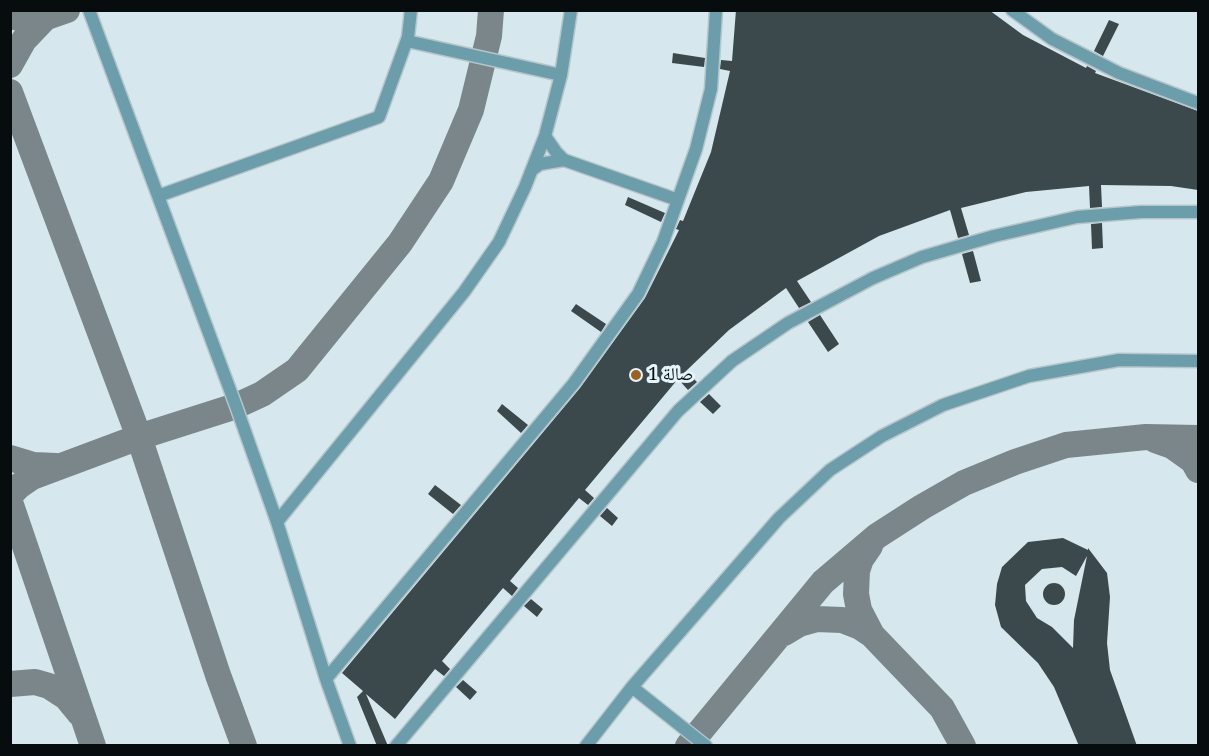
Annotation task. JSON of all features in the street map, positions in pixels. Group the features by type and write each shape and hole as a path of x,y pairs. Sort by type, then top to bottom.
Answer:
{"lane":[{"path":"89,10 236,406 277,522 326,679 351,746"},
{"path":"158,196 379,117 407,41 411,10"},
{"path":"277,522 476,275 499,243 545,136 561,75 571,10"},
{"path":"326,679 574,383 638,294 663,242 696,149 711,89 716,10"},
{"path":"1012,10 1052,39 1119,73 1198,103"},
{"path":"407,41 561,75"},
{"path":"545,136 564,160"},
{"path":"532,170 540,164 564,160 678,200"},
{"path":"396,746 678,411 732,361 788,322 873,278 922,257 994,236 1077,217 1141,212 1198,212"},
{"path":"586,746 632,687 779,518 830,470 882,436 943,405 1029,376 1119,360 1198,361"},
{"path":"632,687 706,746"}],"building":[{"name":"صالة 1","path":"736,10 989,10 1023,35 1086,68 1087,66 1096,71 1095,73 1198,111 1198,190 1171,186 1101,185 1102,207 1090,208 1089,186 1026,192 961,208 969,235 958,238 950,210 879,236 797,281 811,302 799,308 786,288 729,330 686,371 697,382 688,390 678,379 585,490 594,498 588,505 579,498 510,581 518,588 512,596 503,588 442,661 450,669 444,676 435,669 395,719 366,694 388,746 377,746 357,697 363,691 342,673 580,388 645,298 679,230 676,229 680,220 683,221 711,152 730,71 720,69 721,60 732,61"},
{"path":"1109,20 1119,24 1103,56 1094,51"},
{"path":"673,53 705,58 704,67 672,63"},
{"path":"628,197 665,213 661,222 625,205"},
{"path":"1102,223 1103,248 1092,249 1091,224"},
{"path":"973,251 981,281 970,283 962,254"},
{"path":"576,304 606,324 601,332 571,311"},
{"path":"820,315 839,344 828,352 808,322"},
{"path":"709,394 721,406 713,414 700,402"},
{"path":"502,404 528,425 521,433 497,411"},
{"path":"435,485 461,505 453,514 428,494"},
{"path":"607,508 618,518 612,526 600,516"},
{"path":"1063,538 1088,550 1088,548 1107,573 1110,597 1107,643 1110,670 1137,746 1079,746 1054,687 1038,663 1001,627 995,605 997,584 1002,567 1028,542","holes":["1087,556 1074,620 1073,648 1052,627 1037,618 1026,601 1025,585 1042,569 1062,567 1076,576"]},
{"path":"1054,583 1062,586 1065,594 1062,602 1054,605 1046,602 1043,594 1046,586"},
{"path":"531,599 543,609 537,617 524,606"},
{"path":"463,680 477,692 470,700 456,687"}],"taxiway":[{"path":"27,24 67,10"},
{"path":"10,495 32,477 139,437 236,406 262,394 297,370 400,243 441,181 471,110 489,36 491,10"},
{"path":"10,16 22,19 44,19 24,40 10,65"},
{"path":"10,92 139,437 244,746"},
{"path":"688,746 823,582 877,536 922,507 964,483 1015,462 1066,445 1146,437 1198,438"},
{"path":"1155,440 1172,446 1193,461 1198,470"},
{"path":"10,458 33,465 56,466"},
{"path":"10,502 93,746"},
{"path":"870,546 861,559 857,571 856,594 859,610 872,635"},
{"path":"784,633 799,624 817,619 842,620 860,627 872,635 942,708 963,746"},
{"path":"10,684 35,682 49,686 66,697 80,714"}],"place":[{"name":"صالة 1","path":"636,375"}]}
